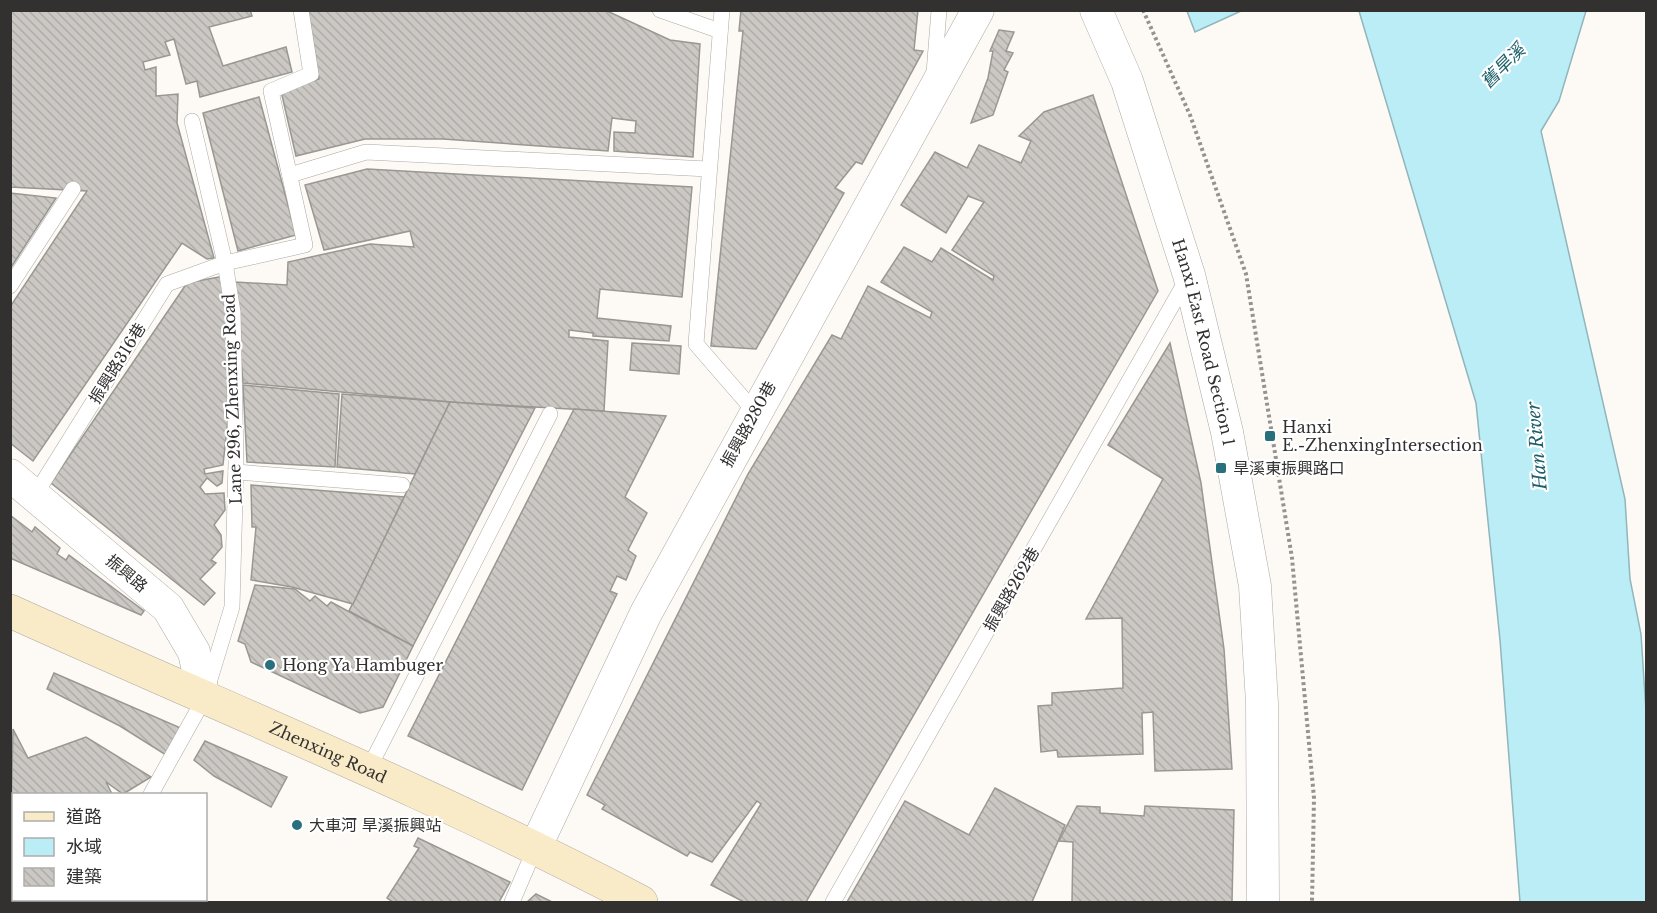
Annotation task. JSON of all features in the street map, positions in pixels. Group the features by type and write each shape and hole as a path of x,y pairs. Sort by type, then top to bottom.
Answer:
{"main road":[{"name":"Zhenxing Road","path":"10,611 204,699 369,768 536,846 641,903"}],"street":[{"name":"振興路280巷","path":"536,846 646,613 978,10"},
{"name":"Hanxi East Road Section 1","path":"1096,10 1126,81 1189,275 1227,432 1255,586 1263,737 1263,903"},
{"name":"振興路","path":"10,475 168,608 194,652 204,699"}],"lane":[{"path":"225,263 305,245 271,91 311,74 301,10"},
{"path":"660,10 720,31"},
{"path":"722,10 696,344 755,412"},
{"path":"933,92 939,10"},
{"name":"Lane 296, Zhenxing Road","path":"152,793 204,699 232,607 236,472 233,312 225,263 192,121"},
{"path":"290,175 366,152 708,169"},
{"path":"10,286 73,189"},
{"name":"振興路316巷","path":"35,495 167,284 225,263"},
{"name":"振興路262巷","path":"834,903 1189,275"},
{"path":"369,768 550,414"},
{"path":"236,472 402,485"},
{"path":"512,903 536,846"}],"water":[{"path":"1187,10 1241,11 1195,32"},
{"path":"1359,11 1586,11 1559,101 1541,131 1625,499 1630,579 1641,634 1646,711 1646,902 1520,902 1500,640 1476,403"}],"building":[{"path":"10,10 250,10 252,16 209,27 223,66 286,47 292,72 200,97 197,81 186,84 174,39 165,42 170,55 143,62 145,70 156,67 156,96 178,94 177,123 214,258 207,259 182,243 33,461 10,443 10,307 87,191 10,187"},
{"path":"308,10 605,10 670,40 700,44 693,157 614,151 614,132 635,133 636,121 612,118 608,151 443,139 365,139 296,156 281,91 319,79"},
{"path":"741,10 918,10 914,50 923,51 862,164 856,162 835,188 844,193 756,349 711,346 743,31 739,31"},
{"path":"999,30 1014,32 1006,51 1013,53 1004,70 1008,72 993,115 971,123 988,78 993,51 990,51"},
{"path":"1093,95 1158,291 806,902 744,902 711,885 761,804 757,801 712,862 690,852 687,856 602,809 605,805 587,795 748,474 832,335 841,339 868,286 930,318 932,312 881,282 904,247 932,262 941,248 993,280 994,276 952,250 984,202 968,196 946,233 901,205 935,152 967,168 979,145 1021,163 1031,141 1019,136 1044,112"},
{"path":"259,97 296,235 238,251 203,113"},
{"path":"367,169 692,187 682,297 600,289 597,318 671,326 669,341 593,336 593,333 569,330 569,337 608,341 604,411 450,402 243,383 235,282 287,285 288,262 370,244 414,247 410,231 324,250 305,185"},
{"path":"10,193 56,198 10,269"},
{"path":"219,277 225,279 230,401 223,465 204,469 205,474 223,471 222,483 217,486 207,478 200,487 205,494 224,493 225,510 214,525 221,535 222,547 211,560 216,563 200,579 215,593 204,605 51,483 187,283"},
{"path":"632,343 681,346 679,374 630,370"},
{"path":"1170,343 1201,483 1224,649 1232,769 1155,771 1153,712 1142,713 1143,754 1058,757 1057,750 1041,752 1038,706 1052,705 1052,693 1123,688 1122,618 1086,619 1163,479 1108,445"},
{"path":"243,385 339,394 335,467 247,462"},
{"path":"342,394 450,402 415,474 337,467"},
{"path":"450,402 535,408 413,646 349,611"},
{"path":"574,409 666,416 625,497 647,513 628,550 636,556 626,580 617,576 610,591 617,594 522,790 408,736"},
{"path":"251,485 404,497 353,604 292,587 251,580 256,527 252,527"},
{"path":"10,515 32,532 35,527 60,548 57,554 66,560 69,555 144,611 141,615 10,558"},
{"path":"255,585 295,589 310,601 315,596 327,606 331,602 413,646 383,707 360,713 251,662 245,644 238,641"},
{"path":"54,673 183,729 166,755 120,726 47,689"},
{"path":"13,729 28,758 86,737 151,777 125,793 106,782 112,793 12,793 12,853 10,854"},
{"path":"205,741 287,777 271,807 214,776 194,760"},
{"path":"995,788 1065,825 1032,902 847,902 905,801 969,835"},
{"path":"1077,806 1100,807 1100,813 1144,816 1145,806 1234,810 1232,902 1072,902 1073,842 1059,841"},
{"path":"418,838 510,882 499,902 393,902 387,898 419,848 414,846"},
{"path":"12,885 12,901 120,901 10,902 10,886"},
{"path":"536,894 552,902 527,902"},
{"path":"120,901 158,901 157,902 117,902"}],"place":[{"name":"Hanxi E.-ZhenxingIntersection","path":"1270,436"},
{"name":"旱溪東振興路口","path":"1221,468"},
{"name":"Hong Ya Hambuger","path":"270,665"},
{"name":"大車河 旱溪振興站","path":"297,825"}],"water label":[{"name":"舊旱溪","path":"1503,66"},
{"name":"Han River","path":"1537,446"}]}
